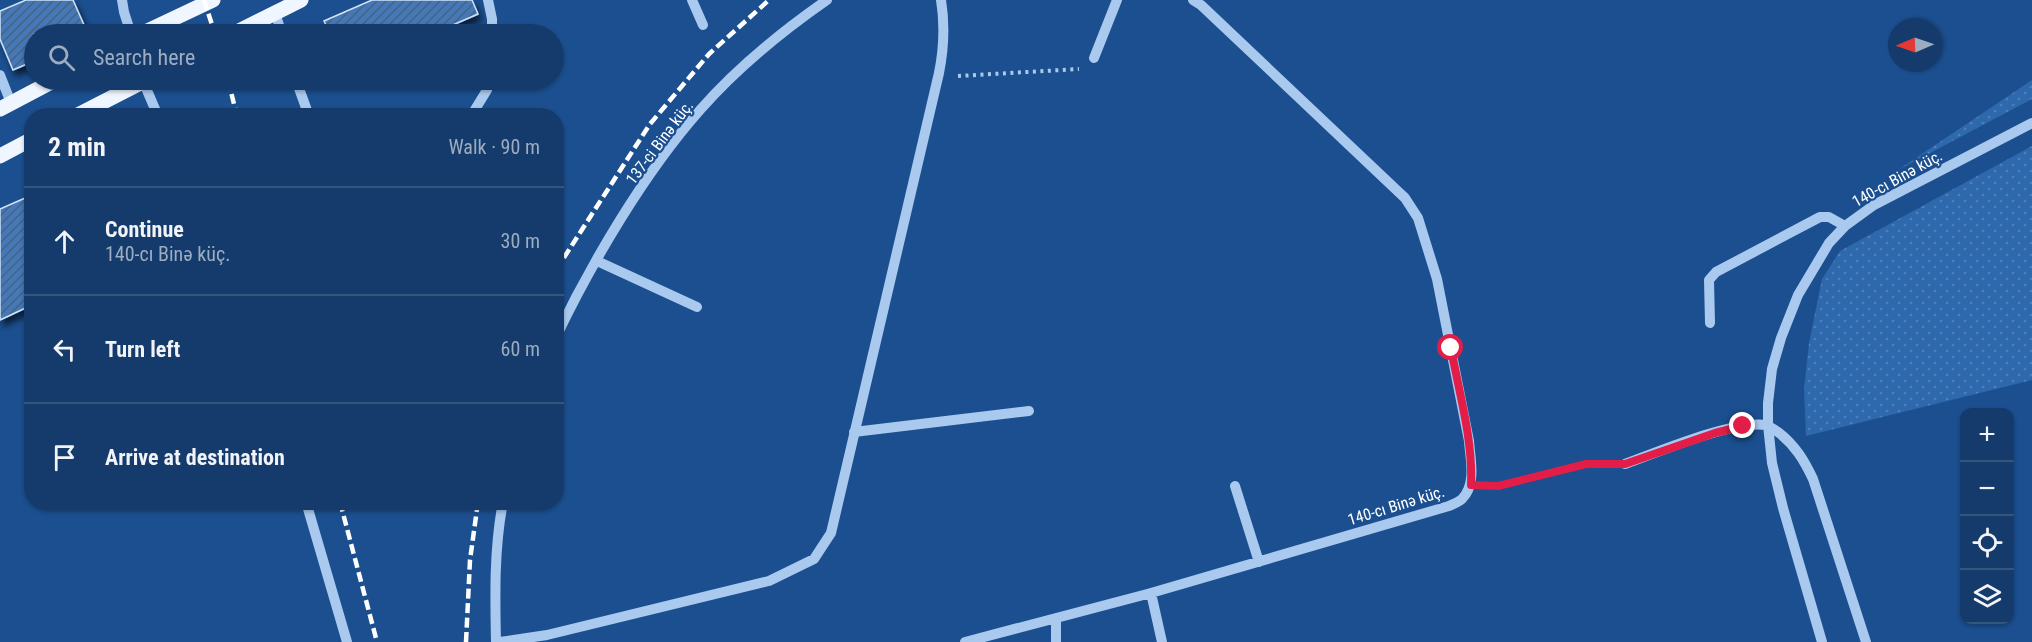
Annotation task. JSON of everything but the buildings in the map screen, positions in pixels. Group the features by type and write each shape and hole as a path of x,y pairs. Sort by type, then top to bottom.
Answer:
{"main road":[{"path":"162,24 213,0"},
{"path":"253,24 301,0"},
{"path":"5,106 36,90"},
{"path":"91,108 125,90"},
{"path":"0,156 24,143"}],"street":[{"path":"122,0 128,24"},
{"path":"488,0 492,24"},
{"path":"692,0 703,25"},
{"name":"137-ci Binə küç.","path":"564,320 597,261 658,164 700,110 755,55 827,0"},
{"path":"501,510 495,589 498,642 547,635 769,580 814,559 831,533 939,73 944,48 944,18 941,0"},
{"path":"1094,58 1116,0"},
{"path":"1193,0 1201,5 1405,198 1418,218 1437,279 1468,441 1471,485"},
{"path":"274,13 278,24"},
{"path":"0,75 5,106"},
{"path":"148,90 155,108"},
{"path":"300,90 306,108"},
{"path":"476,108 487,90"},
{"name":"140-cı Binə küç.","path":"1822,642 1783,508 1772,463 1768,425 1772,369 1794,305 1814,266 1829,243 1845,226 1874,204 2032,123"},
{"path":"1710,323 1709,280 1716,272 1820,218 1829,217 1845,226"},
{"path":"597,261 697,307"},
{"path":"854,432 1029,411"},
{"path":"1625,464 1715,433 1743,426 1768,425 1789,441 1804,459 1814,479 1866,642"},
{"name":"140-cı Binə küç.","path":"965,642 1151,593 1449,506 1462,499 1471,485"},
{"path":"1235,486 1259,562"},
{"path":"308,510 347,642"},
{"path":"1151,593 1162,642"},
{"path":"1056,618 1056,642"}],"path":[{"path":"939,73 962,76 1079,69 1094,58"},
{"path":"1471,485 1498,486 1586,464 1625,464"}],"shaded area":[{"path":"2032,80 2032,99 1898,170"},
{"path":"2032,146 2032,380 1806,436 1804,389 1809,343 1822,279 1840,251"}],"railway":[{"path":"204,0 212,24"},
{"path":"564,258 650,124 709,54 769,0"},
{"path":"230,90 235,108"},
{"path":"342,510 377,642"},
{"path":"466,642 470,560 477,510"}],"route":[{"path":"1451,348 1468,441 1471,485 1498,486 1586,464 1625,464 1715,433 1743,426"}]}
